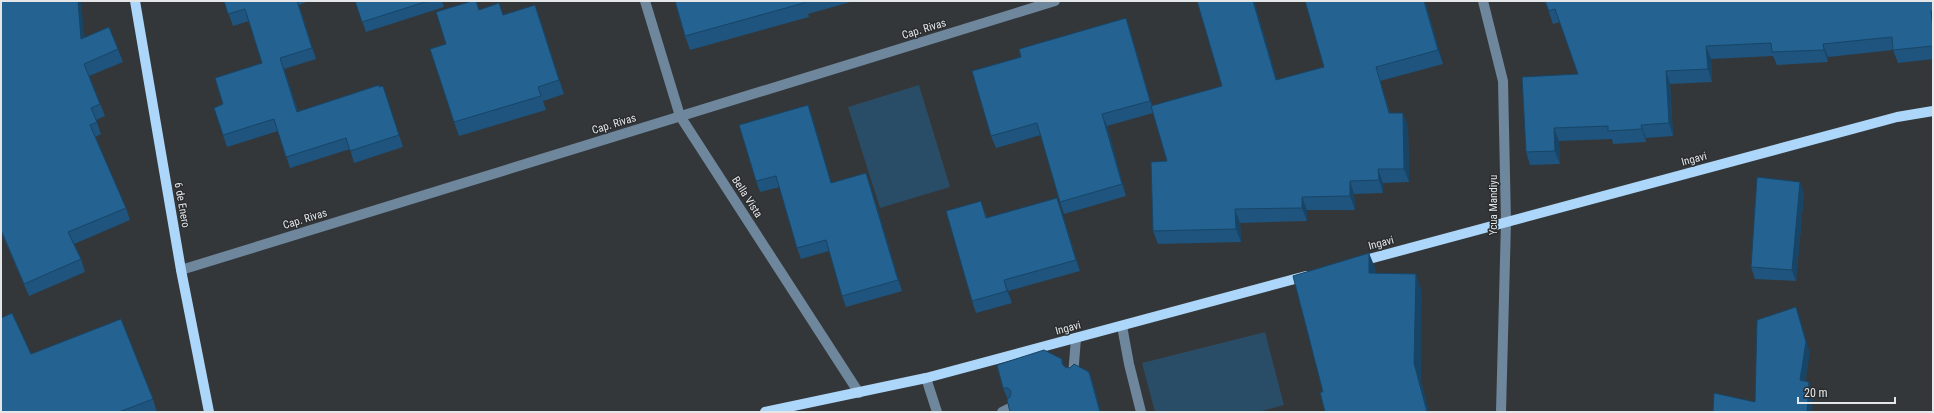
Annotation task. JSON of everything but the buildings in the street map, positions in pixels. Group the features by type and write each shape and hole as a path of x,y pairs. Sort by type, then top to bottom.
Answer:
{"main road":[{"name":"6 de Enero","path":"135,1 181,270 209,412"},
{"name":"Ingavi","path":"1345,265 1897,117 1933,111"},
{"name":"Ingavi","path":"765,412 926,378 1314,274"}],"street":[{"name":"Bella Vista","path":"645,1 680,116 859,393"},
{"name":"Cap. Rivas","path":"181,270 1055,1"},
{"name":"Ycua Mandiyu","path":"1483,1 1504,81 1506,222 1501,412"},
{"path":"1122,326 1129,364 1141,412"},
{"path":"1073,376 1076,338"},
{"path":"926,378 937,412"}],"shaded area":[{"path":"919,85 950,187 880,208 848,107"},
{"path":"1265,332 1284,405 1258,412 1155,412 1142,363"}]}
